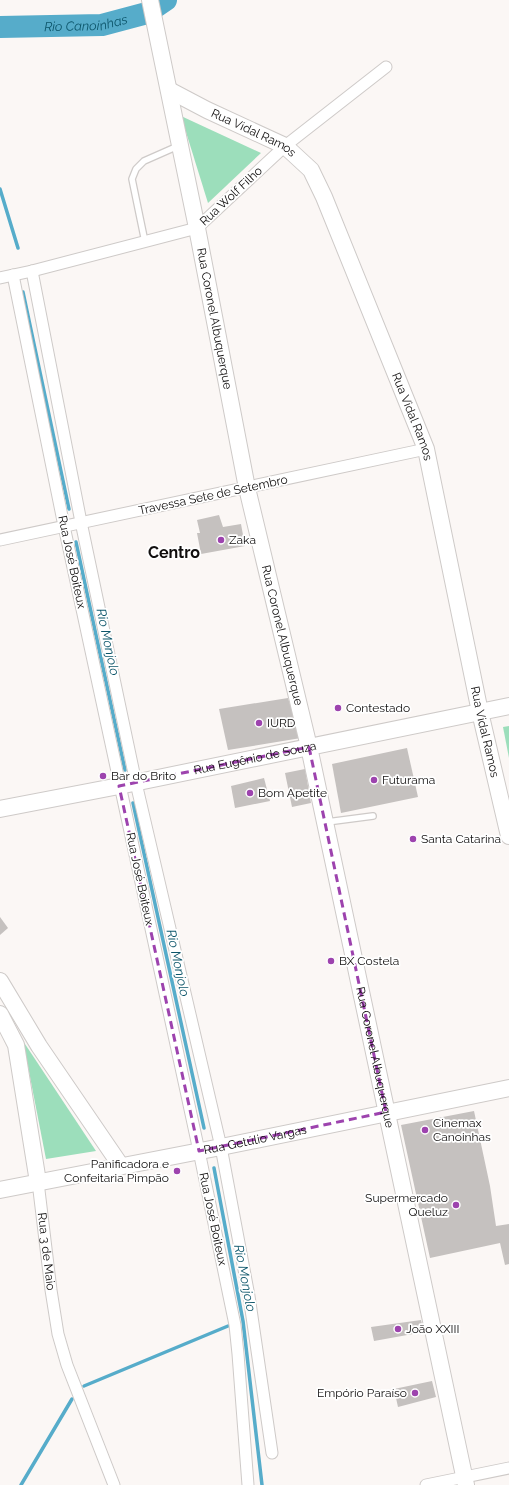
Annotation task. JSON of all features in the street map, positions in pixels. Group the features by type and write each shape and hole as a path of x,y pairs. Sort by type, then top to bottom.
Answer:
{"main road":[{"name":"Rua Coronel Albuquerque","path":"150,0 197,228 247,488 309,747 465,1481"},
{"name":"Rua Vidal Ramos","path":"169,90 206,110 284,146 310,170 324,197 426,449 480,712 509,836"},
{"name":"Rua Eugênio de Souza","path":"0,809 136,783 509,706"},
{"path":"0,981 33,1036 121,1166"},
{"name":"Rua 3 de Maio","path":"0,1014 15,1042 38,1182"},
{"path":"15,1042 33,1036"},
{"name":"Rua Getúlio Vargas","path":"0,1190 221,1147 509,1088"}],"street":[{"name":"Rua Wolf Filho","path":"0,278 197,228 284,146 386,67"},
{"name":"Rua José Boiteux","path":"32,271 81,522 136,783 221,1147 249,1296 272,1453"},
{"name":"Rua José Boiteux","path":"13,275 64,526 199,1151 235,1325 248,1485"},
{"name":"Travessa Sete de Setembro","path":"0,540 426,449"},
{"name":"Rua 3 de Maio","path":"38,1182 51,1290 58,1334 67,1365 114,1485"},
{"path":"426,1485 465,1481 509,1468"}],"lane":[{"path":"145,242 132,180 136,169 144,162 180,145"},
{"path":"325,822 373,816"}],"highlighted area":[{"path":"309,747 386,1112 199,1151 119,786"}],"green space":[{"path":"181,116 261,153 208,203"},
{"path":"509,726 509,758 503,727"},
{"path":"23,1041 96,1151 46,1159"}],"building":[{"name":"Zaka","path":"219,515 223,527 241,524 245,546 201,554 197,533 200,533 197,520"},
{"name":"IURD","path":"288,698 301,738 228,750 219,709"},
{"name":"Futurama","path":"407,748 418,797 341,813 332,764"},
{"path":"305,769 311,803 292,807 285,773"},
{"name":"Bom Apetite","path":"264,778 270,801 235,808 231,786"},
{"path":"0,917 8,928 0,935"},
{"name":"BX Costela","path":"333,957 335,963 330,964 328,959"},
{"name":"Supermercado Queluz","path":"474,1111 490,1186 496,1226 509,1224 509,1264 505,1265 500,1243 430,1258 401,1125"},
{"name":"João XXIII","path":"421,1320 424,1332 374,1341 371,1327"},
{"name":"Empório Paraíso","path":"432,1381 436,1397 398,1407 394,1389"}],"waterway":[{"name":"Rio Canoinhas","path":"0,27 102,25 147,13 166,0"},
{"name":"Rio Monjolo","path":"0,189 18,248"},
{"name":"Rio Monjolo","path":"23,292 69,509"},
{"name":"Rio Monjolo","path":"76,542 125,770"},
{"name":"Rio Monjolo","path":"133,803 204,1128"},
{"path":"214,1168 243,1321 262,1485"},
{"path":"84,1386 228,1326"},
{"path":"21,1485 72,1399"}],"place":[{"name":"Zaka","path":"221,540"},
{"name":"Contestado","path":"338,708"},
{"name":"IURD","path":"259,723"},
{"name":"Bar do Brito","path":"103,776"},
{"name":"Futurama","path":"374,780"},
{"name":"Bom Apetite","path":"250,793"},
{"name":"Santa Catarina","path":"413,839"},
{"name":"BX Costela","path":"331,961"},
{"name":"Cinemax Canoinhas","path":"425,1130"},
{"name":"Panificadora e Confeitaria Pimpão","path":"177,1171"},
{"name":"Supermercado Queluz","path":"456,1205"},
{"name":"João XXIII","path":"398,1329"},
{"name":"Empório Paraíso","path":"415,1393"}],"district":[{"name":"Centro","path":"174,552"}]}
